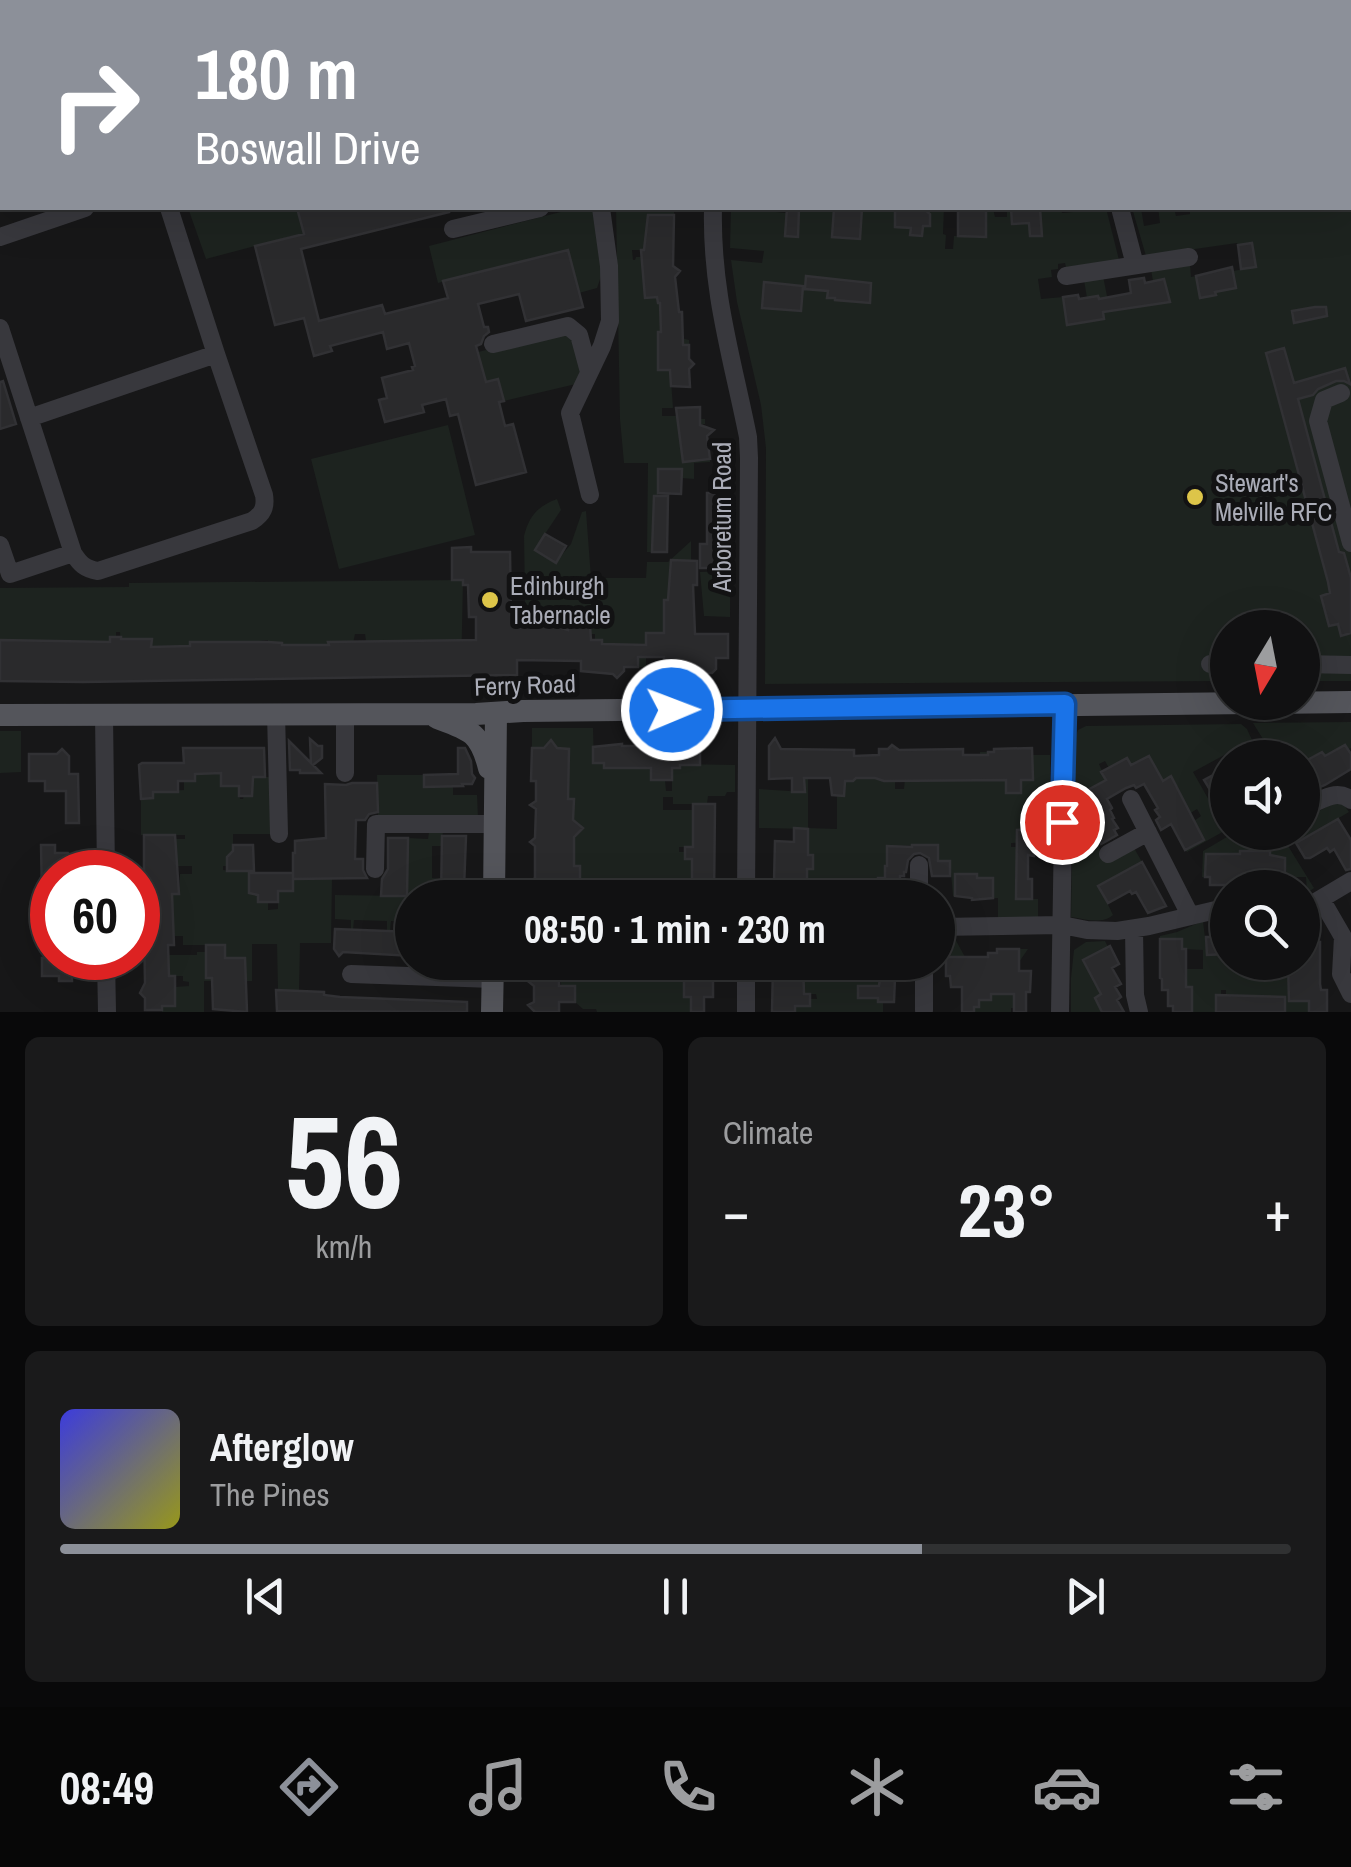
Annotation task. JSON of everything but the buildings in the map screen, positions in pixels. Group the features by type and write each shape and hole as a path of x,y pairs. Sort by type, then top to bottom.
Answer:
{"main road":[{"name":"Ferry Road","path":"0,714 429,714 1351,702"},
{"path":"494,880 496,713"},
{"path":"429,714 476,736 484,748 495,798"},
{"path":"492,1012 493,980"}],"street":[{"path":"0,237 78,210"},
{"path":"0,328 5,361 80,564 98,572 252,521 263,512 264,495 170,210"},
{"path":"453,229 532,210"},
{"path":"590,496 570,413 610,321 602,210"},
{"name":"Arboretum Road","path":"713,210 715,280 749,458 746,880"},
{"path":"1121,210 1135,265"},
{"path":"1066,276 1189,257"},
{"path":"493,344 568,326 580,335 589,372"},
{"path":"29,418 216,354"},
{"path":"1341,393 1324,400 1318,421 1351,542"},
{"path":"0,545 10,574 74,553"},
{"path":"1320,664 1351,665"},
{"path":"1060,1012 1065,704"},
{"path":"276,714 279,834"},
{"path":"345,714 345,773"},
{"path":"104,715 106,850"},
{"path":"1320,800 1336,794 1351,800"},
{"path":"1130,799 1190,915"},
{"path":"376,870 376,824 495,824"},
{"path":"1108,854 1148,832"},
{"path":"920,865 920,880"},
{"path":"1351,881 1321,899 1343,935 1340,974 1351,994"},
{"path":"955,927 1062,925 1087,930 1134,929 1210,911"},
{"path":"1134,929 1139,1012"},
{"path":"351,974 395,973"},
{"path":"106,980 107,1012"},
{"path":"746,980 746,1012"},
{"path":"924,980 924,1010"}],"shaded area":[{"path":"189,210 298,210 307,247 292,236 206,259"},
{"path":"568,210 594,210 606,262 597,288 579,293 568,250 438,283 429,246"},
{"path":"616,210 674,210 674,215 648,220 644,247 649,250 632,250 633,260 674,258 674,266 642,266 645,298 657,297 658,303 676,302 661,313 658,332 689,340 689,345 661,345 657,355 658,370 677,370 671,380 673,408 662,408 662,416 705,419 705,424 679,427 698,460 710,462 694,463 694,479 682,478 681,469 658,469 652,552 647,552 648,463 624,463"},
{"path":"731,210 787,213 786,224 798,225 799,210 834,210 832,237 860,238 862,210 895,210 894,221 911,222 911,235 922,236 923,226 927,226 930,218 923,210 944,210 945,249 953,249 954,236 986,236 986,210 993,210 995,217 1007,217 1007,210 1011,210 1012,224 1029,223 1030,236 1042,235 1040,210 1106,210 1119,260 1066,267 1065,263 1058,264 1058,269 1051,270 1052,277 1038,279 1041,299 1063,297 1067,324 1087,298 1084,280 1103,276 1110,311 1127,308 1125,294 1131,293 1134,308 1170,302 1164,280 1153,281 1151,270 1190,264 1191,277 1196,276 1215,295 1236,287 1233,271 1255,267 1251,243 1146,256 1133,210 1141,210 1144,226 1160,223 1158,210 1174,210 1176,216 1190,214 1190,210 1351,210 1351,681 1320,681 1320,610 1210,610 1210,681 765,684 766,448 731,260 762,263 764,251 730,248"},
{"path":"562,331 570,333 583,370 576,384 504,401 498,379 486,382 478,352"},
{"path":"448,425 475,535 339,569 311,459"},
{"path":"725,491 731,491 730,617 704,616 700,572 724,571"},
{"path":"557,499 561,510 545,534 556,562 571,544 582,512 586,511 591,578 646,578 647,562 668,562 691,541 691,561 671,561 668,600 664,601 666,635 646,634 646,667 638,667 623,644 595,640 591,623 572,613 572,622 568,623 568,661 563,628 549,624 532,628 532,660 526,660 524,536 535,513"},
{"path":"463,580 461,677 457,677 456,640 449,641 452,650 429,651 432,641 417,640 419,651 397,651 399,641 385,641 387,651 366,652 365,634 355,634 355,652 344,652 343,645 329,642 319,645 319,658 310,658 309,645 290,646 290,659 282,659 282,643 268,646 268,640 259,641 261,658 252,658 251,643 234,643 233,658 224,658 223,643 214,642 214,650 206,651 206,658 199,659 196,680 195,665 189,665 189,653 176,653 176,646 166,646 166,653 148,656 148,679 144,679 144,640 138,640 138,654 121,654 120,632 110,638 110,654 92,654 91,642 82,643 82,654 65,654 65,642 53,642 53,654 36,654 36,641 26,640 25,654 8,655 8,641 0,640 0,588"},
{"path":"1351,722 1351,748 1348,750 1345,745 1320,758 1320,740 1264,740 1253,723"},
{"path":"1241,724 1252,740 1210,740 1210,763 1193,772 1210,802 1210,839 1187,852 1204,840 1194,821 1201,816 1197,809 1186,816 1175,797 1181,793 1172,777 1163,781 1148,756 1131,765 1127,758 1109,768 1105,761 1099,764 1106,780 1084,792 1092,807 1089,809 1096,841 1107,861 1134,848 1142,862 1099,886 1113,915 1098,921 1071,917 1074,740 1078,730 1086,726"},
{"path":"532,728 593,728 594,763 604,763 605,768 641,768 642,744 653,744 652,780 665,780 666,791 672,791 672,768 680,764 735,765 735,792 708,796 707,804 673,804 673,797 663,797 663,810 700,810 693,816 693,847 679,847 679,852 692,859 692,880 580,880 580,867 574,866 573,837 581,827 564,824 574,799 536,798 552,795 569,749 532,748"},
{"path":"0,731 21,731 21,772 0,773"},
{"path":"988,752 988,777 1032,779 1032,755 1050,755 1050,829 1017,830 1017,839 1033,842 1011,843 1011,847 1021,847 1015,877 1016,899 1038,899 1038,918 998,918 993,879 977,880 976,874 970,874 969,880 955,885 950,861 936,861 937,845 887,846 883,880 806,880 807,869 813,868 813,856 807,855 808,829 759,828 759,789 804,792 804,779 808,779 808,828 837,829 837,795 844,795 843,781 869,764 869,755 875,755 875,779 895,779 895,789 904,789 905,778 975,780 976,755"},
{"path":"184,770 191,781 195,781 195,774 221,772 239,782 240,799 253,788 251,777 271,777 273,834 233,834 233,857 227,857 227,866 223,866 223,870 233,871 253,857 249,892 258,895 258,902 268,902 268,910 278,909 278,873 282,873 287,891 293,891 293,879 332,879 331,943 300,943 299,990 278,990 277,944 252,944 252,981 204,981 204,1012 162,1012 162,1002 175,1005 175,987 189,986 183,976 169,976 168,955 206,952 206,977 242,958 225,958 224,945 183,945 183,936 172,936 174,923 160,919 164,894 179,894 180,874 192,874 192,866 167,866 175,839 185,839 185,835 141,835 141,799 153,798 153,792 184,790"},
{"path":"377,775 424,775 424,787 453,785 453,795 477,795 478,817 378,819"},
{"path":"1335,802 1349,812 1320,829 1320,810"},
{"path":"443,829 442,846 432,846 432,878 442,880 407,880 408,838 428,839 429,832"},
{"path":"1210,847 1210,850 1261,850 1261,858 1247,851 1240,851 1239,858 1206,854 1202,877 1203,851"},
{"path":"1269,850 1291,850 1303,870 1286,870 1285,858 1270,858"},
{"path":"335,895 395,896 395,921 391,921 390,931 387,921 354,920 351,930 351,920 335,919"},
{"path":"1203,921 1210,954 1210,980 1297,980 1309,1001 1309,1012 1285,1012 1285,1003 1262,1003 1262,996 1254,995 1248,1012 1248,995 1226,995 1226,990 1221,990 1221,995 1216,995 1216,1012 1192,1012 1192,988 1186,987 1181,969 1203,969 1203,950 1182,949 1181,939 1160,939"},
{"path":"955,939 965,957 977,957 977,971 1019,959 1019,949 1028,949 1015,968 1015,1008 1011,1012 974,1012 979,1000 991,1000 962,957 955,957"},
{"path":"1105,941 1108,947 1083,961 1101,994 1095,998 1102,1012 1071,1012 1074,950 1086,942"},
{"path":"560,980 684,980 684,996 691,997 691,1012 597,1012 583,1009 575,1002 575,987 562,988"},
{"path":"803,980 880,980 883,986 858,986 858,997 878,998 883,1002 883,1012 795,1012 795,1006 809,1006 810,999 817,999 816,994 796,994"}],"place":[{"name":"Stewart's Melville RFC","path":"1195,497"},
{"name":"Edinburgh Tabernacle","path":"490,600"}],"route":[{"path":"672,710 1065,704 1062,822"}]}
